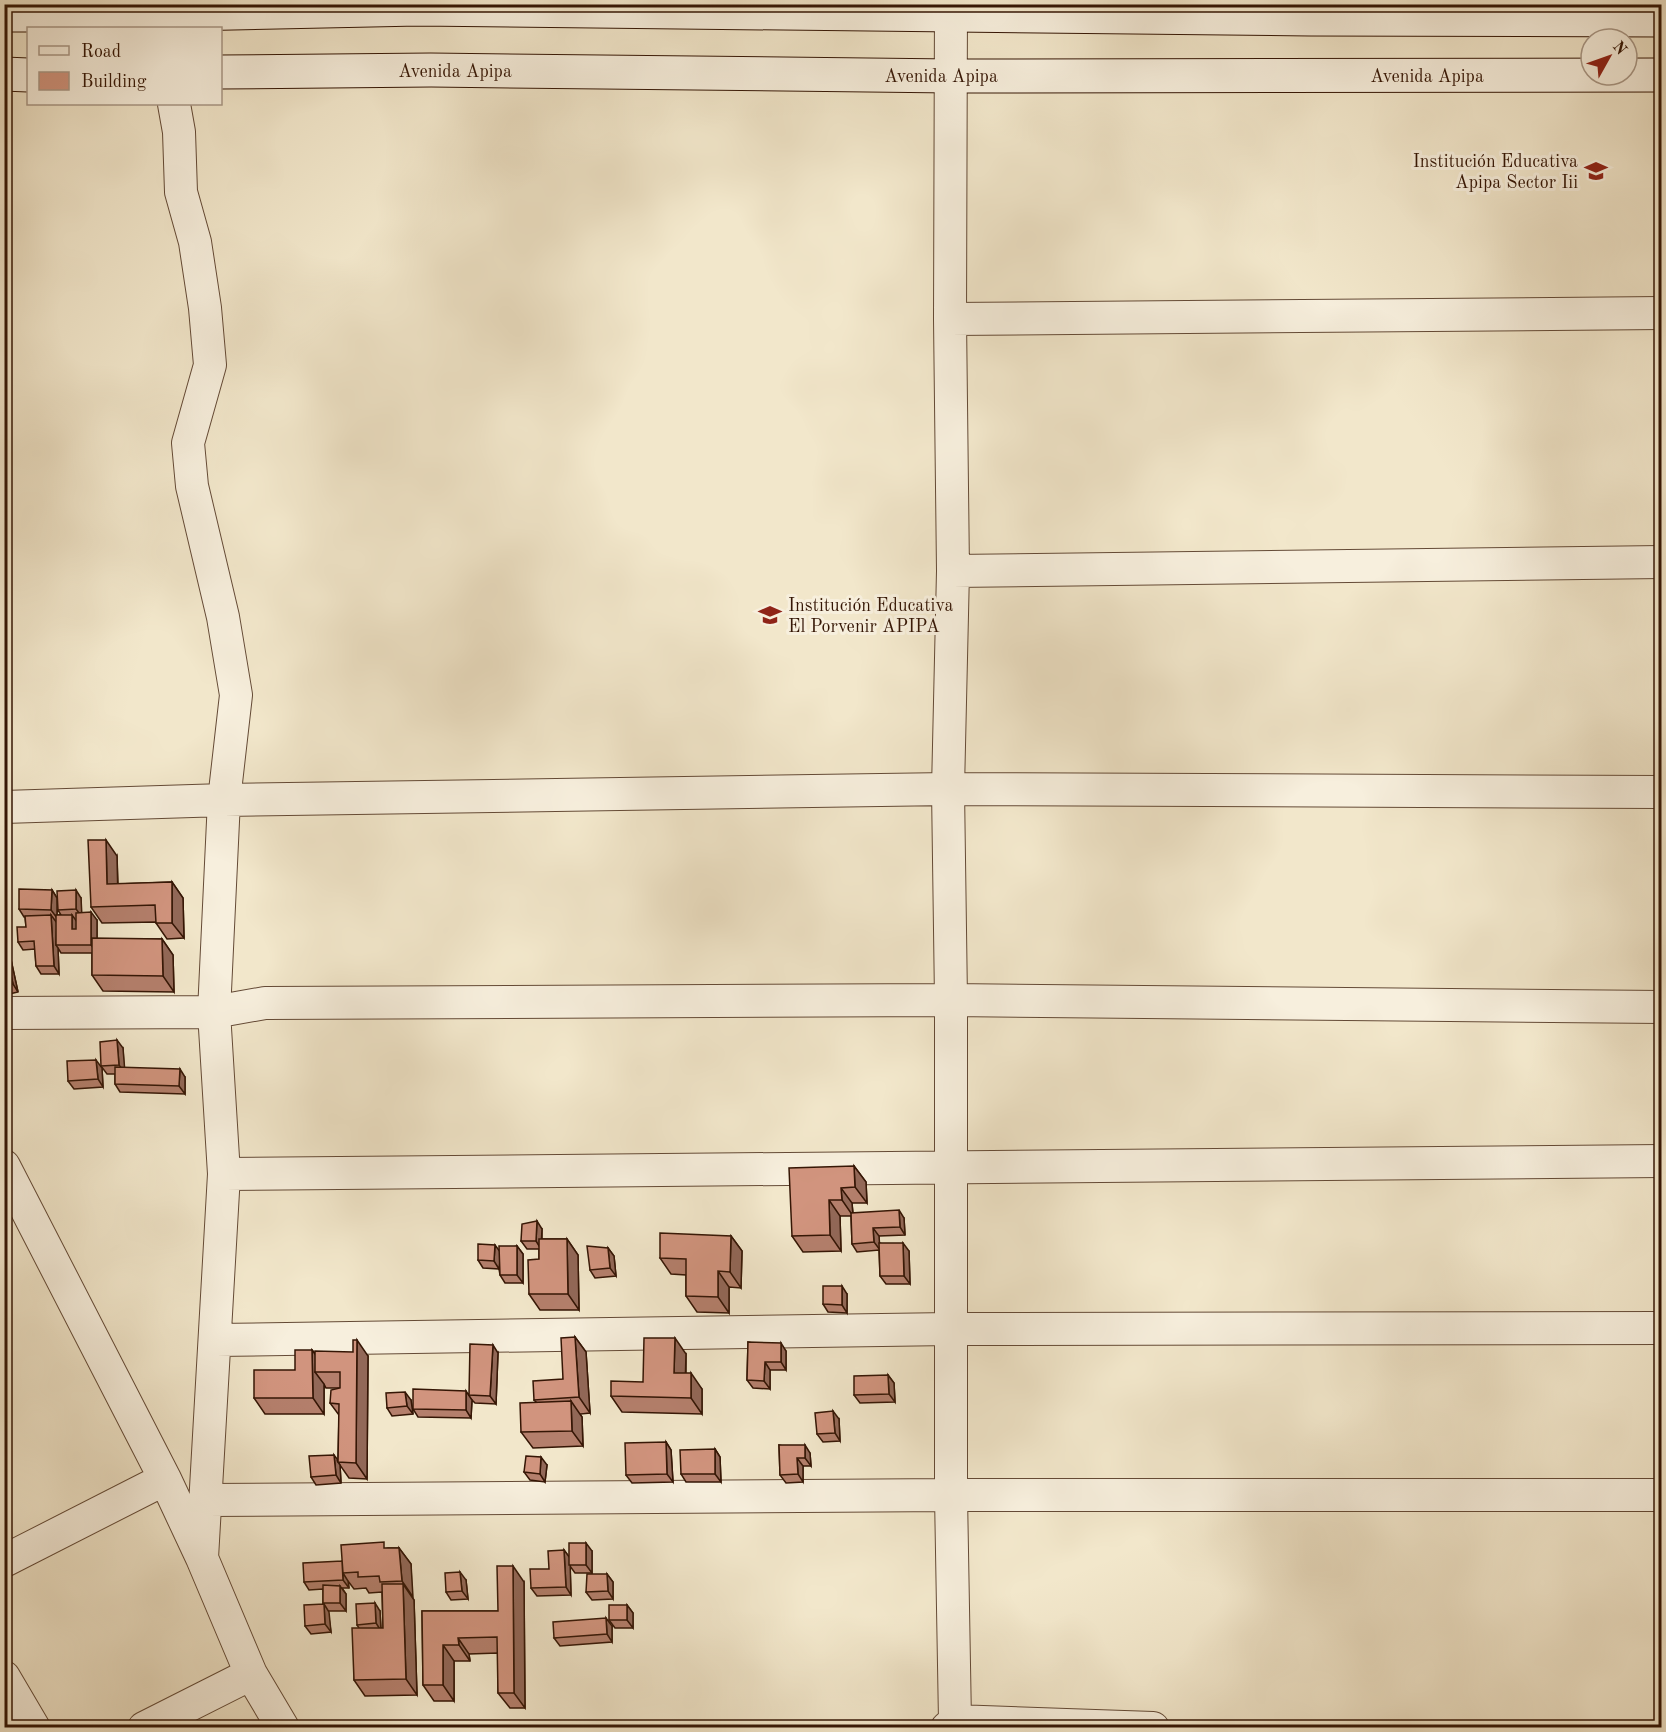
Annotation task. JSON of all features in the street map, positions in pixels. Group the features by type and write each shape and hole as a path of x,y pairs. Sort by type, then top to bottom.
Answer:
{"street":[{"path":"4,15 142,10 418,7 952,10 1310,19 1662,20"},
{"path":"952,10 950,319 953,572 948,789 951,1000 951,1724 1024,1722 1152,1728"},
{"name":"Avenida Apipa","path":"222,72 431,70 952,76 1662,75"},
{"path":"4,74 27,75"},
{"path":"174,105 181,192 195,242 205,308 210,365 188,443 192,486 223,617 236,695 224,800 214,1012 224,1174 202,1558"},
{"path":"950,319 1662,313"},
{"path":"953,572 1662,562"},
{"path":"4,807 224,800 948,789 1662,792"},
{"path":"4,1012 214,1012 266,1003 951,1000 1662,1007"},
{"path":"224,1174 1662,1161"},
{"path":"4,1166 165,1479 258,1686 283,1728"},
{"path":"216,1340 950,1329 1662,1328"},
{"path":"4,1561 165,1479"},
{"path":"206,1500 951,1495 1662,1495"},
{"path":"4,1677 34,1728"},
{"path":"144,1728 258,1686"},
{"path":"258,1686 300,1728"}],"building":[{"path":"88,840 106,840 107,884 172,882 172,923 156,923 155,905 91,907"},
{"path":"19,889 52,890 51,910 19,909"},
{"path":"76,890 76,909 58,910 57,891"},
{"path":"91,912 91,945 56,945 56,915 72,915 72,929 76,929 76,913"},
{"path":"51,915 54,966 36,966 34,941 18,942 17,927 26,927 25,916"},
{"path":"92,938 162,939 163,976 92,975"},
{"path":"4,948 13,984 4,986"},
{"path":"117,1040 119,1065 101,1066 100,1042"},
{"path":"96,1060 98,1079 68,1081 67,1061"},
{"path":"115,1067 180,1069 179,1086 115,1084"},
{"path":"854,1166 855,1187 841,1188 842,1200 829,1200 830,1235 792,1236 789,1168"},
{"path":"899,1210 900,1227 873,1228 874,1242 852,1244 851,1213"},
{"path":"537,1221 536,1241 521,1241 522,1224"},
{"path":"660,1233 731,1236 730,1272 718,1271 718,1297 686,1296 686,1259 660,1258"},
{"path":"539,1239 567,1239 568,1294 529,1294 528,1260 539,1259"},
{"path":"879,1243 903,1243 904,1276 880,1276"},
{"path":"478,1244 495,1245 494,1261 478,1260"},
{"path":"499,1246 517,1246 517,1275 500,1275"},
{"path":"587,1246 608,1248 610,1268 590,1270"},
{"path":"823,1286 842,1286 842,1305 823,1304"},
{"path":"575,1337 579,1397 534,1400 533,1381 563,1379 561,1338"},
{"path":"644,1338 675,1338 674,1373 691,1373 691,1398 611,1396 611,1381 643,1382"},
{"path":"353,1340 357,1340 356,1463 338,1462 339,1404 330,1403 331,1390 340,1388 340,1372 315,1372 315,1351 353,1352"},
{"path":"748,1342 781,1343 781,1362 765,1362 764,1381 747,1380"},
{"path":"470,1344 493,1345 490,1396 469,1395"},
{"path":"295,1350 312,1350 313,1398 254,1398 254,1370 295,1370"},
{"path":"888,1375 889,1394 854,1395 854,1376"},
{"path":"413,1389 466,1391 466,1410 413,1409"},
{"path":"405,1392 407,1406 387,1408 386,1393"},
{"path":"571,1401 572,1431 521,1432 520,1403"},
{"path":"833,1411 835,1433 817,1434 815,1413"},
{"path":"666,1442 667,1474 626,1475 625,1443"},
{"path":"779,1445 805,1445 805,1458 797,1458 798,1474 780,1475"},
{"path":"715,1449 715,1474 681,1474 680,1450"},
{"path":"334,1455 336,1475 311,1477 309,1456"},
{"path":"526,1456 541,1457 540,1474 524,1472"},
{"path":"384,1542 384,1548 399,1548 402,1581 380,1582 379,1576 358,1577 358,1572 343,1573 341,1545"},
{"path":"569,1543 586,1543 586,1565 569,1565"},
{"path":"564,1550 566,1587 531,1588 530,1569 549,1569 548,1551"},
{"path":"342,1561 343,1580 304,1582 303,1563"},
{"path":"497,1566 513,1566 514,1693 498,1693 497,1637 458,1638 459,1645 443,1645 443,1685 423,1685 422,1611 498,1611"},
{"path":"460,1572 462,1591 446,1592 445,1573"},
{"path":"587,1574 607,1574 608,1591 586,1592"},
{"path":"382,1584 403,1584 406,1679 354,1680 352,1628 383,1628"},
{"path":"323,1585 340,1586 340,1603 323,1603"},
{"path":"375,1603 376,1623 357,1625 356,1604"},
{"path":"324,1604 325,1624 305,1626 304,1605"},
{"path":"609,1605 627,1605 627,1620 609,1620"},
{"path":"606,1618 607,1634 554,1638 553,1622"}],"place":[{"name":"Institución Educativa Apipa Sector Iii","path":"1596,171"},
{"name":"Institución Educativa El Porvenir APIPA","path":"770,615"}]}
